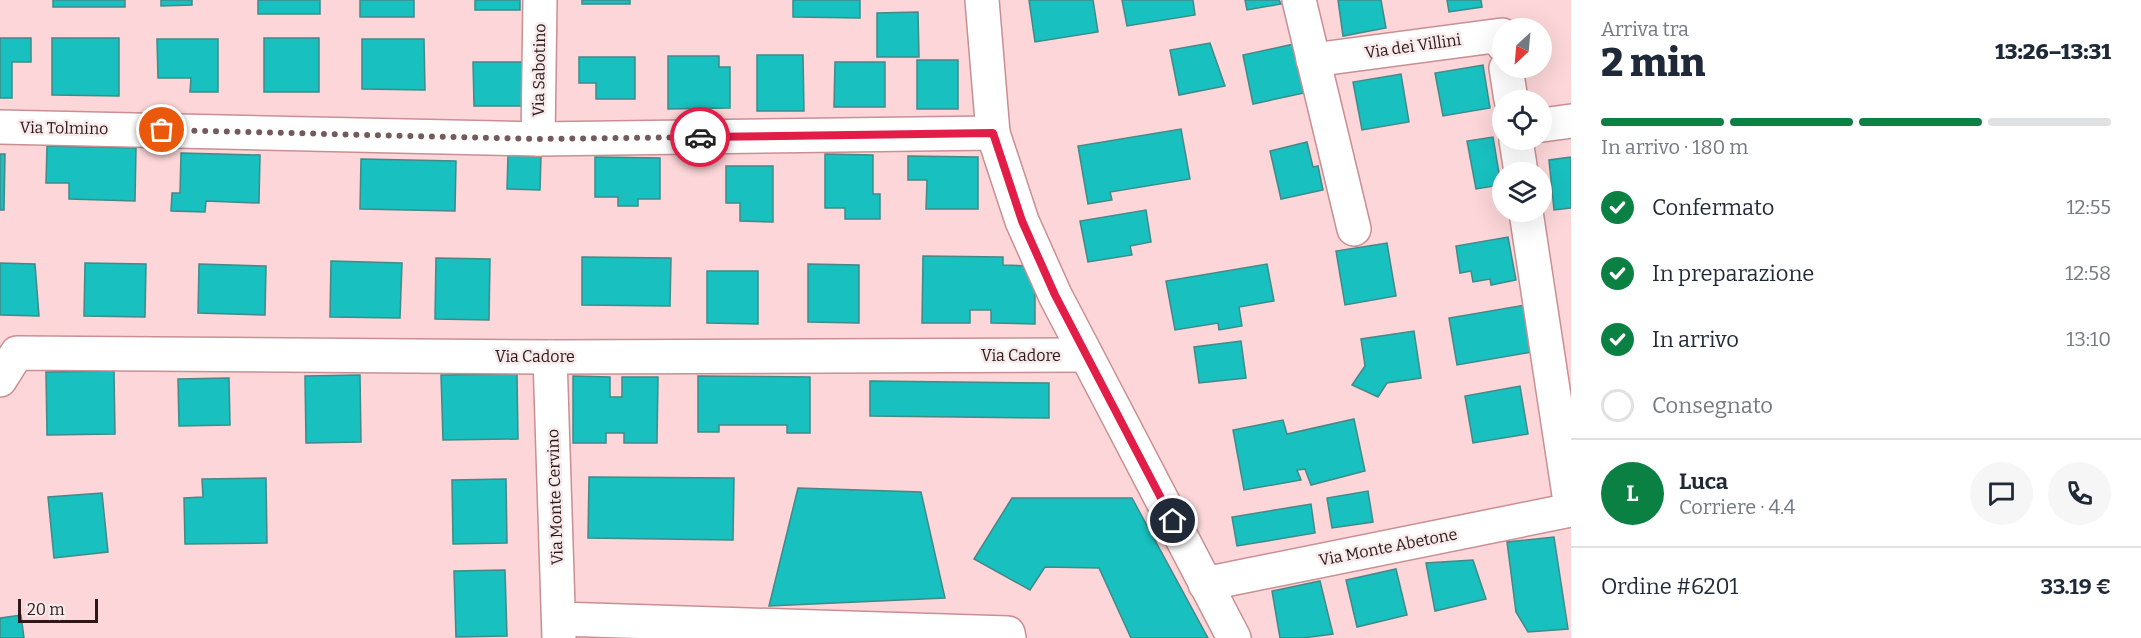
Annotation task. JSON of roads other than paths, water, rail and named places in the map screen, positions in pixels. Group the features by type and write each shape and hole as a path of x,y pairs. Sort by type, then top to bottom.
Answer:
{"street":[{"name":"Via Sabotino","path":"538,139 540,0"},
{"path":"982,0 993,133 1022,221 1055,295 1234,638"},
{"path":"1299,0 1354,229"},
{"name":"Via dei Villini","path":"1313,60 1492,36"},
{"path":"1552,124 1571,121"},
{"name":"Via Tolmino","path":"0,127 538,139 993,133"},
{"name":"Via Monte Abetone","path":"1205,584 1571,509 1562,392 1528,222"},
{"name":"Via Cadore","path":"0,381 17,353 550,357 1086,354"},
{"name":"Via Monte Cervino","path":"550,357 559,628"},
{"path":"559,628 1008,633 1009,638"}]}
